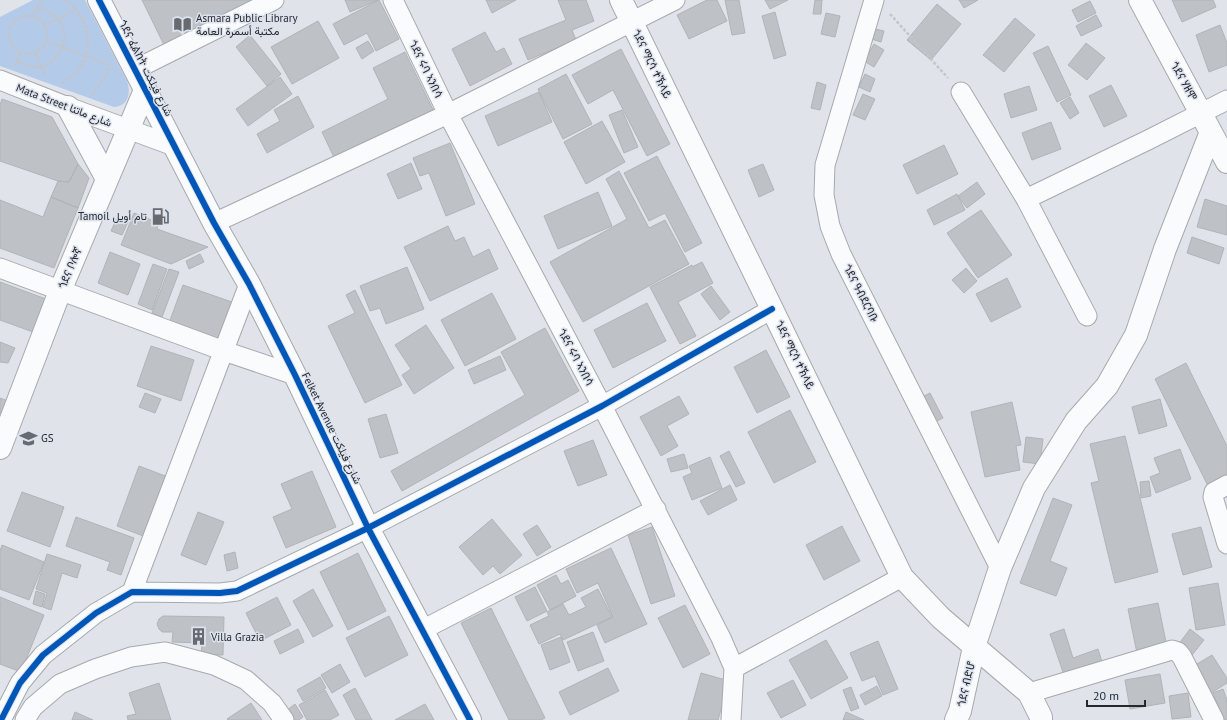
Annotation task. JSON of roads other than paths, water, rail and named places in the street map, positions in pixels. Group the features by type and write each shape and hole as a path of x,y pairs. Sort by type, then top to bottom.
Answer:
{"street":[{"path":"126,68 274,0"},
{"name":"ጎደና ሩባ ኣንበሳ","path":"393,0 448,114 656,509 721,638 734,668 731,720"},
{"name":"ጎደና ማርሳ ተኽላይ","path":"621,0 902,578 941,618 1029,693"},
{"path":"214,223 448,114 675,0"},
{"name":"ጎደና ሃዘሞ","path":"1140,0 1227,162"},
{"name":"ጎደና ፈልከት شارع فيلكت","path":"90,3 126,68 145,90 174,146"},
{"name":"ጎደና ዓብደርባቡ","path":"881,6 825,165 824,195 830,226 841,254 1000,568"},
{"name":"Mata Street شارع ماتئا","path":"6,75 68,107 174,146"},
{"name":"ጎደና ቦሎኛ","path":"0,448 60,291 145,90"},
{"path":"961,92 1026,199 1087,316"},
{"path":"1026,199 1206,122 1227,100"},
{"path":"68,107 108,179"},
{"name":"ጎደና ብድሆ","path":"956,720 960,711 974,647 1000,568 1034,488 1076,421 1107,386 1136,335 1206,122"},
{"name":"Felket Avenue شارع فيلكت","path":"174,146 214,223 249,284 295,375 368,528 470,720"},
{"path":"0,268 224,352 295,375"},
{"path":"132,592 249,284"},
{"path":"1,720 20,683 43,655 96,613 132,592 209,594 237,591 368,528 602,406 772,309"},
{"path":"1227,485 1214,492 1213,497 1227,544"},
{"path":"422,630 656,509"},
{"path":"734,668 902,578"},
{"path":"1042,720 1029,693 1172,650 1178,652 1182,657 1214,720"},
{"path":"24,720 33,707 60,684 95,669 131,657 165,652 214,665 246,680 272,703 284,720"}],"place":[{"name":"Asmara Public Library مكتبة أسمرة العامة","path":"183,24"},
{"name":"Tamoil تام أويل","path":"160,216"},
{"name":"GS","path":"28,438"},
{"name":"Villa Grazia","path":"198,637"}]}
